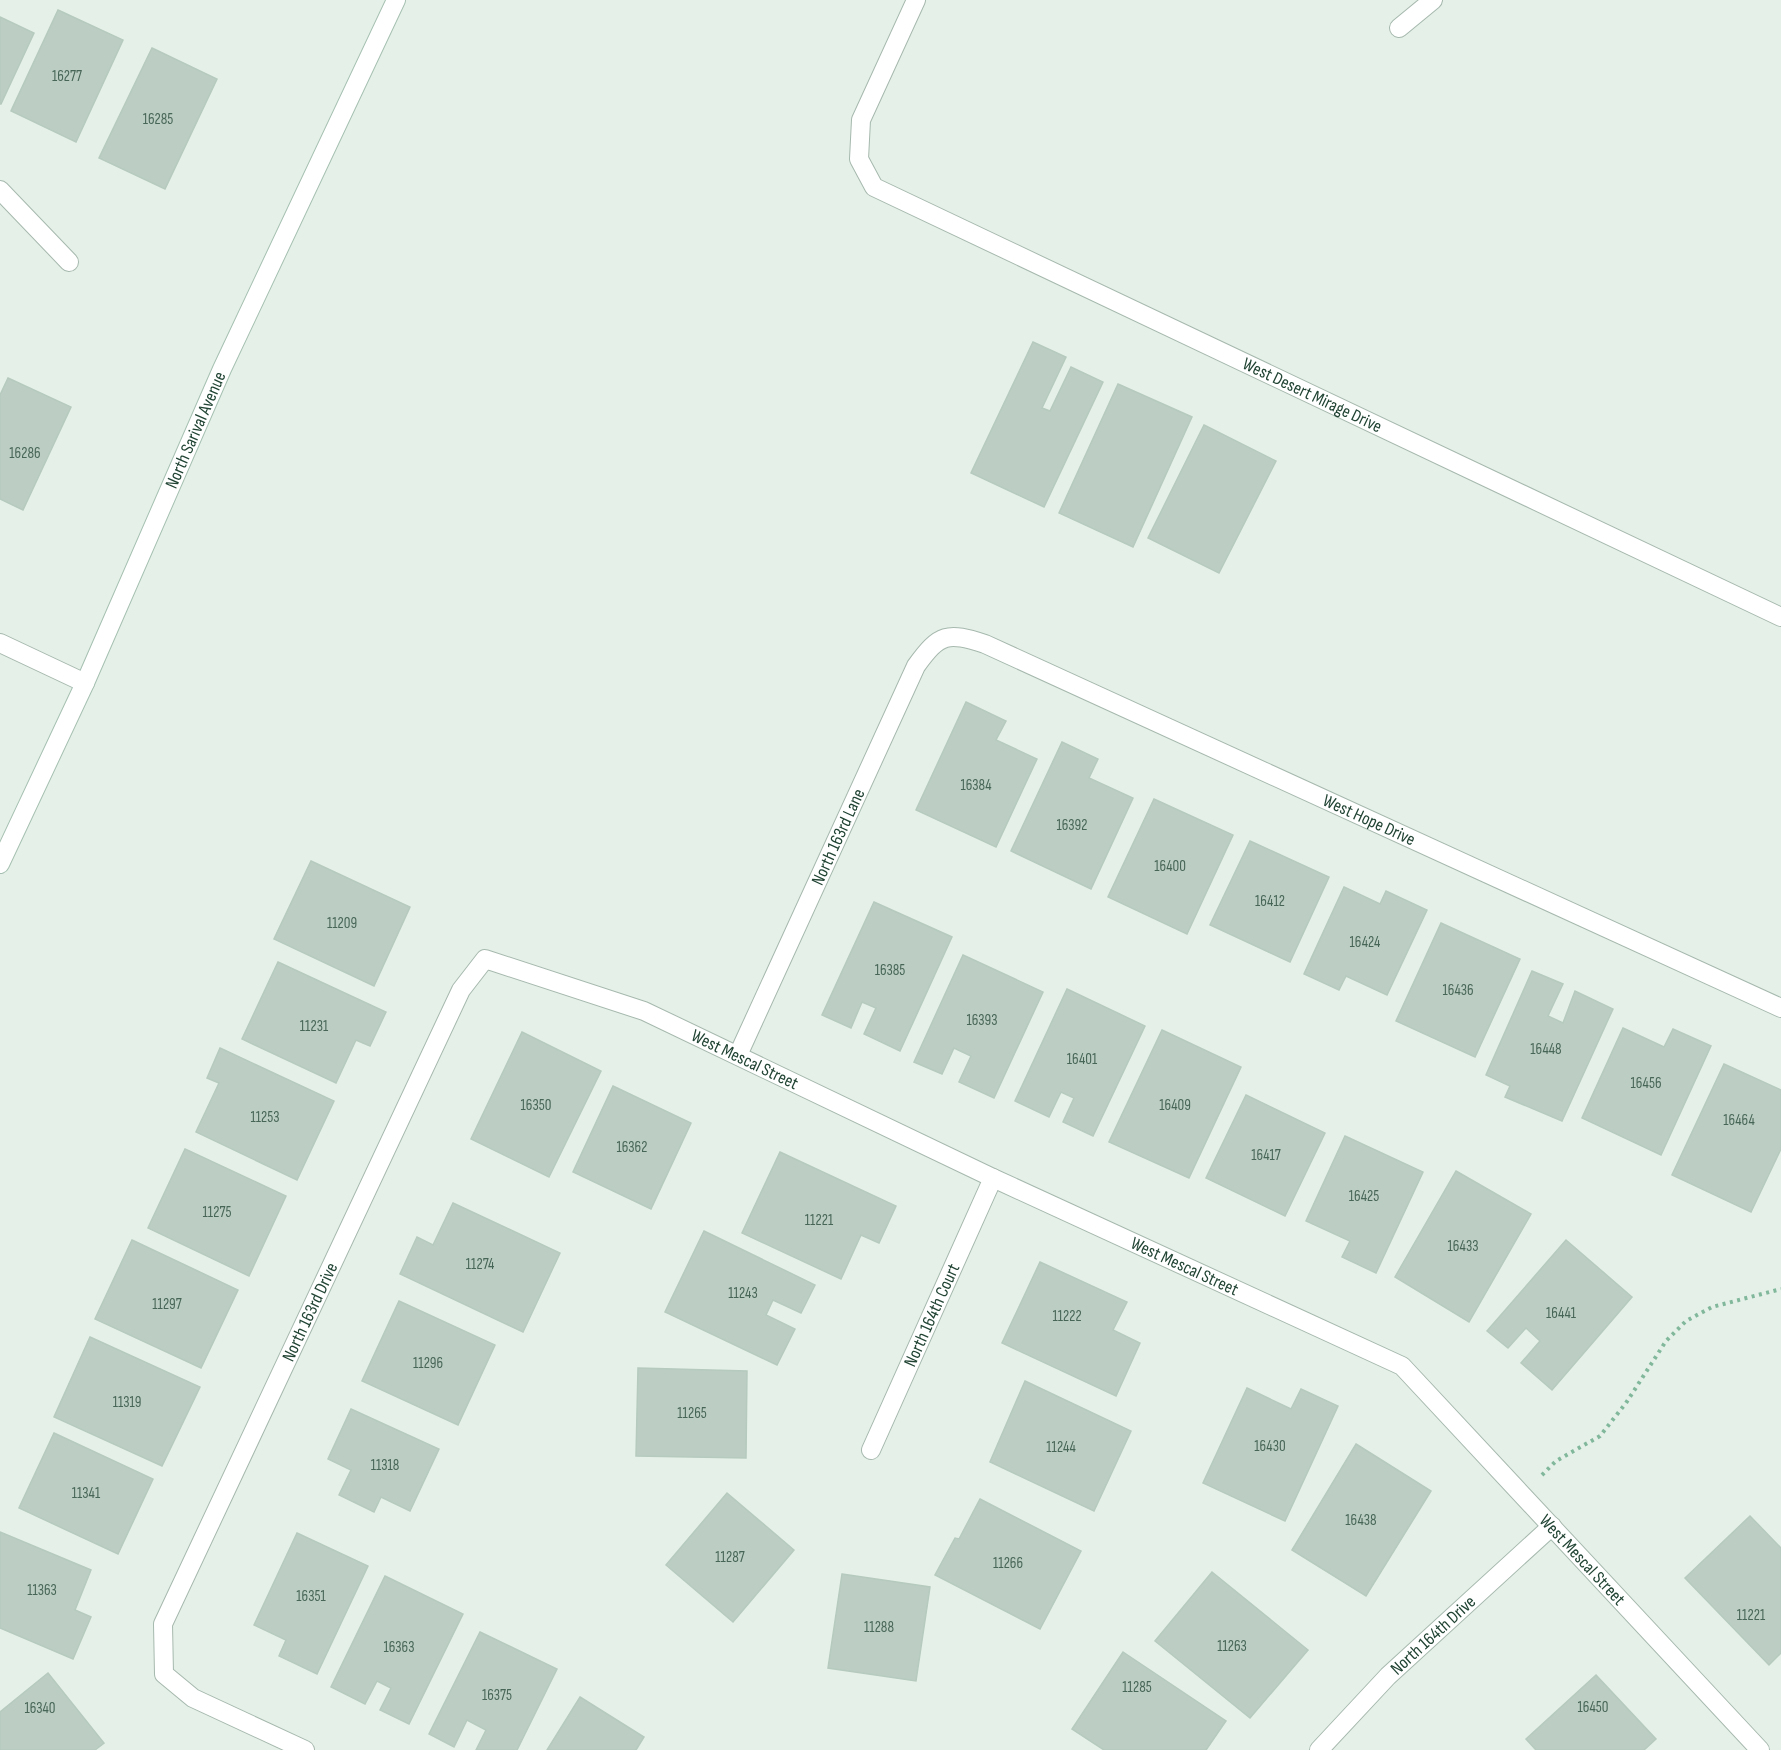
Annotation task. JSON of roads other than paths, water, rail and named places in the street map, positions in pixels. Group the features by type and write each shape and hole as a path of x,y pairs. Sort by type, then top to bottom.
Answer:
{"street":[{"name":"North Sarival Avenue","path":"0,864 85,683 222,369 396,0"},
{"name":"West Desert Mirage Drive","path":"916,0 861,120 859,159 874,187 1781,616"},
{"path":"1399,28 1433,0"},
{"path":"0,190 69,262"},
{"name":"West Hope Drive","path":"956,635 1007,654 1781,1008"},
{"name":"North 163rd Lane","path":"738,1055 916,666 933,643 956,635"},
{"path":"0,643 85,683"},
{"name":"West Mescal Street","path":"485,958 644,1011 993,1178 1402,1366 1760,1750"},
{"name":"North 163rd Drive","path":"300,1749 193,1698 164,1674 163,1624 461,990 485,958"},
{"name":"North 164th Court","path":"871,1450 993,1178"},
{"name":"North 164th Drive","path":"1318,1750 1388,1676 1552,1526"}]}
